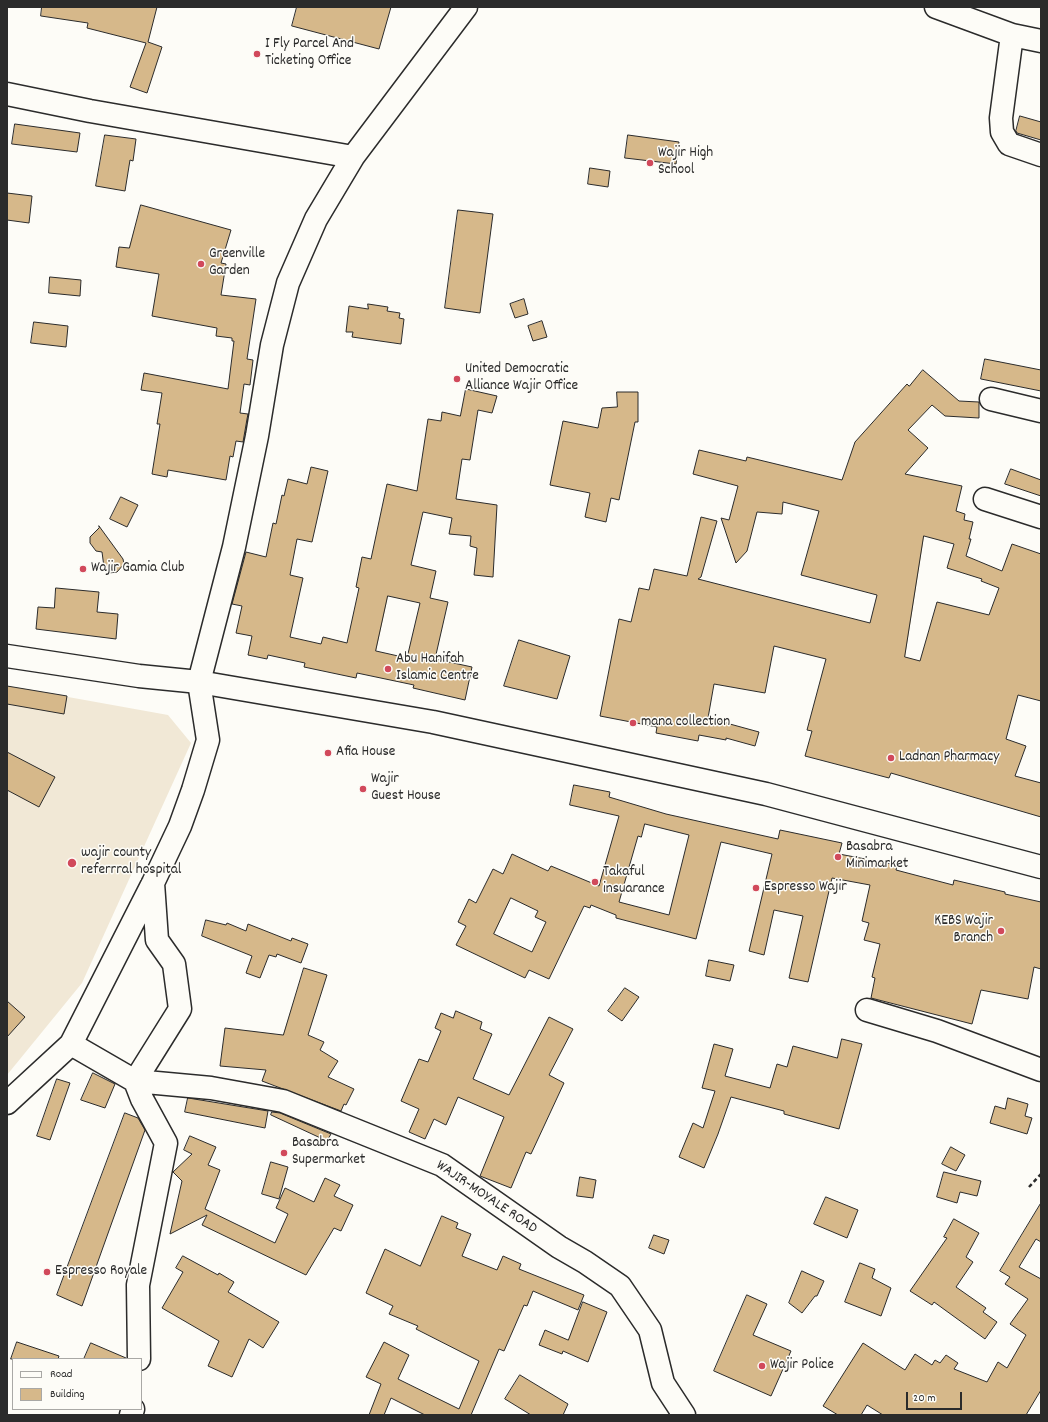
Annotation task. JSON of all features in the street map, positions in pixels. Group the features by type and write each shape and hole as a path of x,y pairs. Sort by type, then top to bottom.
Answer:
{"street":[{"path":"7,1103 71,1044 153,883 180,826 193,790 208,740 198,682 234,548 257,436 272,345 288,283 316,219 353,157 466,7"},
{"path":"936,7 1012,35 1041,41"},
{"path":"1012,35 1001,118 1002,132 1009,144 1041,155"},
{"path":"7,94 90,111 353,157"},
{"path":"991,399 1041,411"},
{"path":"985,499 1041,517"},
{"path":"7,656 139,676 198,682 433,722 766,794 1041,867"},
{"path":"139,1358 138,1285 166,1143 142,1099 136,1081 180,1009 174,964 157,940 153,883"},
{"path":"867,1010 937,1032 1041,1070"},
{"name":"WAJIR-MOYALE ROAD","path":"71,1044 136,1081 211,1088 283,1101 442,1165 559,1247 585,1262 620,1286 650,1330 663,1383 684,1415"}],"path":[{"path":"1029,1187 1041,1174"}],"shaded area":[{"name":"wajir county referrral hospital","path":"7,686 168,715 191,743 82,983 7,1075"}],"building":[{"path":"42,7 157,7 148,42 162,47 147,93 130,87 146,43 87,28 88,23 41,16"},
{"path":"297,7 391,7 379,49 292,26"},
{"path":"1020,116 1041,122 1041,140 1017,133 1016,131"},
{"path":"15,124 80,133 77,152 12,144"},
{"path":"105,135 136,139 133,161 130,160 125,191 96,186"},
{"path":"628,135 679,142 676,164 625,158"},
{"path":"590,168 610,171 608,187 588,184"},
{"path":"7,193 32,196 29,223 7,220"},
{"path":"141,205 231,230 221,263 226,264 221,295 256,299 247,359 253,360 250,385 244,384 240,413 248,414 243,442 236,441 233,457 230,456 226,480 168,470 167,477 152,474 160,424 157,424 162,393 141,390 144,373 228,389 234,341 232,341 232,338 216,336 217,328 152,316 159,274 116,267 119,247 129,248"},
{"path":"458,210 493,214 480,313 445,308"},
{"path":"50,277 81,280 80,296 49,293"},
{"path":"524,299 528,314 515,318 510,304"},
{"path":"368,304 388,307 387,311 400,313 399,318 404,319 401,344 352,337 353,332 346,332 349,306 368,309"},
{"path":"542,321 547,337 533,341 528,326"},
{"path":"34,322 68,326 66,347 31,343"},
{"path":"985,359 1041,370 1041,391 981,379"},
{"path":"923,370 959,401 979,402 979,418 945,416 932,405 908,430 928,448 905,474 962,486 956,511 965,514 964,520 973,522 969,539 971,539 966,556 1002,571 1012,544 1041,554 1041,701 1018,695 1006,739 1026,746 1015,776 1041,783 1041,817 891,773 889,778 805,756 812,731 807,730 826,659 774,646 765,693 714,684 708,718 759,732 755,746 726,738 726,740 699,735 698,741 656,733 657,727 600,716 619,619 631,622 639,588 649,590 654,569 687,576 701,517 717,521 701,577 698,579 870,623 877,595 801,575 819,511 783,502 782,514 757,512 747,551 736,563 721,518 729,520 738,486 693,474 699,450 746,461 747,457 842,480 855,442 907,384 909,386","holes":["924,536 954,544 947,568 982,579 981,581 999,588 989,615 937,602 920,661 905,657"]},
{"path":"466,389 497,396 492,413 478,410 470,460 462,459 456,499 497,505 493,577 474,575 477,548 470,546 471,536 449,534 452,518 423,512 411,565 436,571 430,598 448,602 435,659 472,667 465,700 413,688 414,685 357,673 356,678 304,667 305,663 268,655 267,659 248,655 252,636 236,633 242,606 232,604 246,552 266,557 273,523 276,524 282,495 284,496 288,479 307,484 311,467 328,471 312,542 297,539 290,575 303,578 290,637 321,644 323,637 347,643 359,588 356,587 362,557 371,559 387,484 417,491 428,419 441,421 442,412 460,416","holes":["388,596 420,603 407,658 376,651"]},
{"path":"617,392 638,392 638,422 635,422 619,500 611,498 606,522 585,517 590,493 550,485 563,421 598,428 602,408 617,407"},
{"path":"1011,469 1041,480 1041,496 1005,484"},
{"path":"121,497 138,505 127,527 110,519"},
{"path":"99,526 123,559 124,564 117,572 109,573 104,567 102,552 96,551 90,543 90,537 99,528"},
{"path":"56,588 99,592 97,612 118,614 116,639 36,629 38,607 54,608"},
{"path":"519,640 570,656 557,699 504,686"},
{"path":"7,686 67,696 64,714 7,704"},
{"path":"7,752 55,777 39,807 7,790"},
{"path":"574,785 610,792 609,797 666,814 778,839 780,830 842,843 839,854 897,865 896,870 953,885 954,880 1041,902 1041,969 1034,967 1028,999 981,990 972,1024 871,998 875,978 872,977 880,944 864,940 869,923 862,921 870,885 832,878 808,982 789,978 803,916 774,910 764,955 749,951 772,854 721,842 696,939 616,918 616,915 591,905 590,908 584,906 549,979 529,970 525,978 456,945 466,926 458,922 469,899 476,903 493,869 503,874 512,854 548,871 551,866 599,886 619,816 570,805","holes":["645,824 689,835 669,915 619,902 638,836 641,837","511,898 538,911 535,917 546,922 532,952 494,934"]},
{"path":"206,920 226,925 227,923 246,931 248,924 291,941 292,938 308,944 301,963 277,954 276,957 269,955 260,978 246,973 252,956 202,936"},
{"path":"709,960 734,965 730,981 706,976"},
{"path":"304,968 327,975 308,1035 324,1042 320,1050 338,1061 328,1077 354,1089 346,1105 344,1104 341,1111 262,1081 266,1070 220,1066 225,1028 283,1035"},
{"path":"625,988 639,997 622,1021 608,1011"},
{"path":"7,1001 25,1017 7,1037"},
{"path":"456,1011 482,1022 480,1029 492,1034 473,1079 509,1095 549,1017 573,1029 549,1075 564,1083 531,1154 526,1152 511,1188 480,1176 504,1117 458,1097 446,1125 434,1119 425,1139 409,1132 419,1109 401,1101 419,1059 428,1062 441,1031 435,1028 441,1013 453,1018"},
{"path":"842,1039 862,1044 839,1129 784,1114 784,1111 731,1097 704,1168 679,1157 693,1123 703,1128 715,1091 702,1088 714,1044 733,1049 725,1076 770,1088 777,1064 787,1067 793,1046 837,1058"},
{"path":"93,1073 115,1084 105,1108 81,1100"},
{"path":"57,1079 70,1083 50,1140 37,1136"},
{"path":"188,1098 268,1111 265,1128 185,1112"},
{"path":"1008,1098 1028,1104 1025,1116 1032,1118 1027,1134 990,1123 995,1106 1005,1109"},
{"path":"272,1112 280,1113 331,1134 327,1141 271,1115"},
{"path":"125,1113 138,1118 145,1130 82,1306 57,1295"},
{"path":"190,1136 216,1147 208,1165 220,1170 205,1209 275,1243 288,1214 276,1208 285,1188 314,1202 325,1178 340,1185 334,1196 353,1205 341,1231 334,1228 306,1275 202,1225 207,1215 170,1234 182,1181 173,1172 192,1154 184,1150"},
{"path":"951,1147 965,1155 956,1171 942,1164"},
{"path":"271,1162 288,1167 279,1199 262,1194"},
{"path":"944,1172 981,1181 977,1196 960,1192 957,1203 937,1197"},
{"path":"580,1177 596,1180 593,1198 577,1196"},
{"path":"826,1197 858,1210 847,1238 814,1224"},
{"path":"1041,1203 1041,1242 1036,1239 1019,1267 1041,1279 1041,1390 1026,1415 883,1415 867,1405 861,1415 838,1415 823,1406 863,1343 905,1370 915,1354 932,1365 935,1360 940,1363 946,1355 958,1363 954,1369 987,1382 998,1362 1007,1368 1026,1335 1010,1324 1028,1299 1005,1284 1010,1277 1000,1271"},
{"path":"442,1216 458,1223 456,1228 471,1234 462,1256 497,1270 503,1256 521,1264 519,1269 584,1295 578,1310 533,1291 527,1306 524,1305 504,1351 499,1349 471,1415 425,1415 391,1398 384,1415 369,1415 381,1384 366,1377 384,1342 409,1355 398,1379 459,1409 479,1361 416,1329 418,1326 389,1314 393,1306 366,1293 385,1249 420,1266"},
{"path":"954,1219 979,1233 966,1257 973,1262 956,1287 986,1308 983,1312 997,1322 985,1339 934,1302 932,1305 910,1291 947,1238 944,1237"},
{"path":"654,1235 669,1240 664,1254 649,1248"},
{"path":"183,1256 218,1275 219,1273 234,1282 228,1292 279,1322 263,1348 249,1339 232,1377 208,1366 219,1341 162,1308 183,1272 176,1268"},
{"path":"860,1263 875,1269 872,1278 891,1288 881,1316 845,1302"},
{"path":"802,1271 824,1281 817,1296 815,1296 802,1313 789,1303"},
{"path":"747,1295 767,1304 753,1335 791,1351 771,1396 714,1371"},
{"path":"583,1302 607,1312 588,1362 563,1351 562,1354 539,1345 545,1330 568,1340"},
{"path":"17,1342 59,1356 58,1358 11,1359"},
{"path":"91,1343 126,1358 84,1358"},
{"path":"520,1375 568,1404 563,1415 531,1415 505,1399"}],"place":[{"name":"I Fly Parcel And Ticketing Office","path":"257,54"},
{"name":"Wajir High School","path":"650,163"},
{"name":"Greenville Garden","path":"201,264"},
{"name":"United Democratic Alliance Wajir Office","path":"457,379"},
{"name":"Wajir Gamia Club","path":"83,569"},
{"name":"Abu Hanifah Islamic Centre","path":"388,669"},
{"name":"mana collection","path":"633,723"},
{"name":"Afia House","path":"328,753"},
{"name":"Ladnan Pharmacy","path":"891,758"},
{"name":"Wajir Guest House","path":"363,789"},
{"name":"Basabra Minimarket","path":"838,857"},
{"name":"wajir county referrral hospital","path":"72,863"},
{"name":"Takaful insuarance","path":"595,882"},
{"name":"Espresso Wajir","path":"756,888"},
{"name":"KEBS Wajir Branch","path":"1001,931"},
{"name":"Basabra Supermarket","path":"284,1153"},
{"name":"Espresso Royale","path":"47,1272"},
{"name":"Wajir Police","path":"762,1366"}]}
